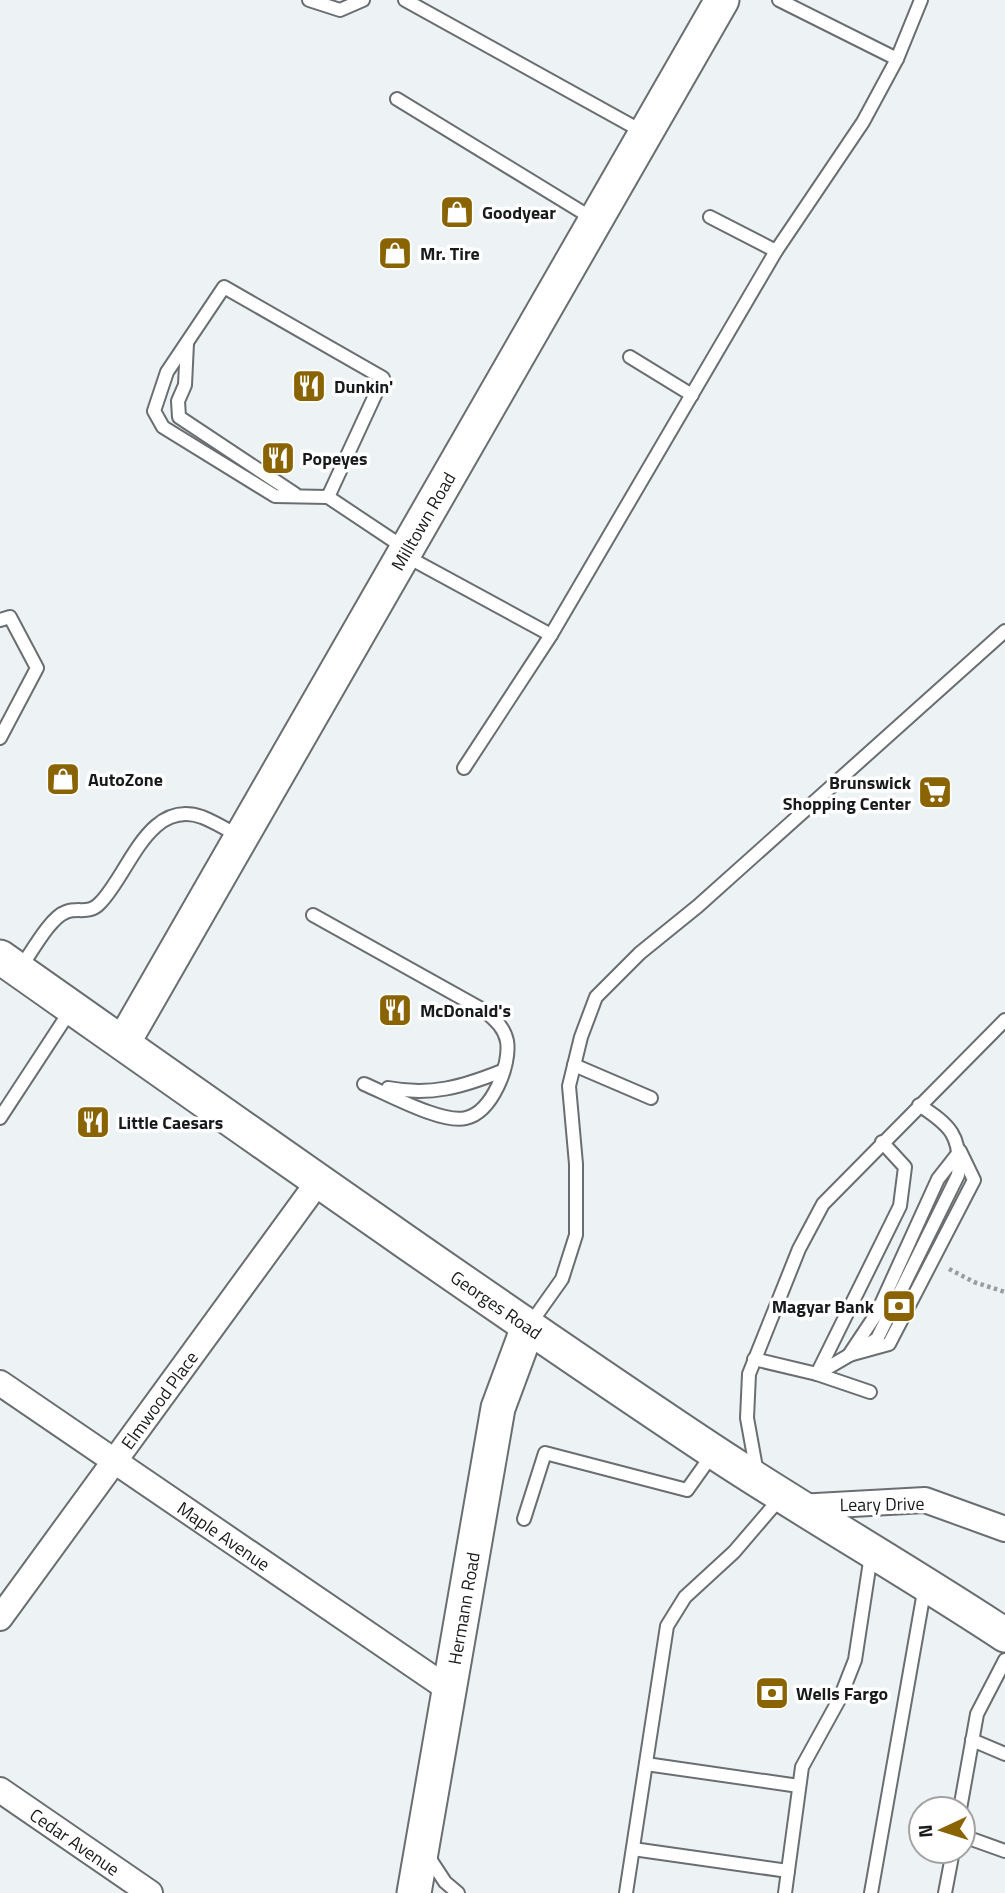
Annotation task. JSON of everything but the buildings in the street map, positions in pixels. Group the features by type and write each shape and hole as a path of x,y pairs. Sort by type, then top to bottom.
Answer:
{"street":[{"name":"Milltown Road","path":"123,1042 722,0"},
{"name":"Georges Road","path":"10,964 528,1327 779,1494 926,1583 1005,1635"},
{"name":"Elmwood Place","path":"0,1618 318,1181"},
{"name":"Hermann Road","path":"414,1893 447,1688 498,1408 528,1327"},
{"name":"Maple Avenue","path":"0,1383 447,1688"},
{"name":"Leary Drive","path":"779,1494 925,1500 1005,1529"},
{"name":"Cedar Avenue","path":"0,1790 150,1893"}],"lane":[{"path":"309,0 340,10 363,0"},
{"path":"405,0 645,133"},
{"path":"779,0 897,59"},
{"path":"464,768 551,635 776,251 863,122 897,59 921,0"},
{"path":"397,99 595,221"},
{"path":"710,217 776,251"},
{"path":"328,497 383,378 225,287 167,372 154,411 163,427 275,496 295,494 328,497 404,552 551,635"},
{"path":"187,343 185,385 178,401 179,417 295,494"},
{"path":"629,357 692,395"},
{"path":"0,620 10,617 37,668 0,738"},
{"path":"528,1327 562,1279 576,1235 576,1164 569,1086 596,997 639,953 698,906 1005,631"},
{"path":"10,964 57,917 66,912 85,913 100,904 152,828 186,814 202,817 241,837"},
{"path":"313,915 485,1011 500,1024 507,1043 502,1071 492,1099 480,1112 466,1118 434,1113 364,1084 419,1094 475,1081 502,1071"},
{"path":"0,1118 72,1007"},
{"path":"626,1893 667,1626 685,1597 734,1552 779,1494 747,1418 749,1374 799,1249 823,1203 1005,1020"},
{"path":"574,1065 651,1098"},
{"path":"849,1355 889,1344 974,1180 947,1123 919,1105"},
{"path":"817,1374 900,1206 905,1167 882,1142"},
{"path":"817,1374 877,1339 958,1175 960,1151"},
{"path":"754,1359 817,1374 870,1392"},
{"path":"524,1519 545,1453 687,1490 715,1452"},
{"path":"785,1893 802,1767 839,1698 855,1660 872,1551"},
{"path":"871,1893 926,1583"},
{"path":"962,1795 977,1714 1005,1660"},
{"path":"972,1740 1005,1754"},
{"path":"646,1764 799,1786"},
{"path":"977,1841 1005,1851"},
{"path":"422,1845 437,1872 458,1893"},
{"path":"633,1849 788,1871"},
{"path":"945,1893 950,1865"}],"path":[{"path":"947,1234 947,1269 974,1282 1005,1292"}],"place":[{"name":"Goodyear","path":"457,212"},
{"name":"Mr. Tire","path":"395,253"},
{"name":"Dunkin'","path":"309,386"},
{"name":"Popeyes","path":"278,458"},
{"name":"AutoZone","path":"63,779"},
{"name":"Brunswick Shopping Center","path":"935,792"},
{"name":"McDonald's","path":"395,1010"},
{"name":"Little Caesars","path":"93,1122"},
{"name":"Magyar Bank","path":"899,1306"},
{"name":"Wells Fargo","path":"772,1693"}]}
